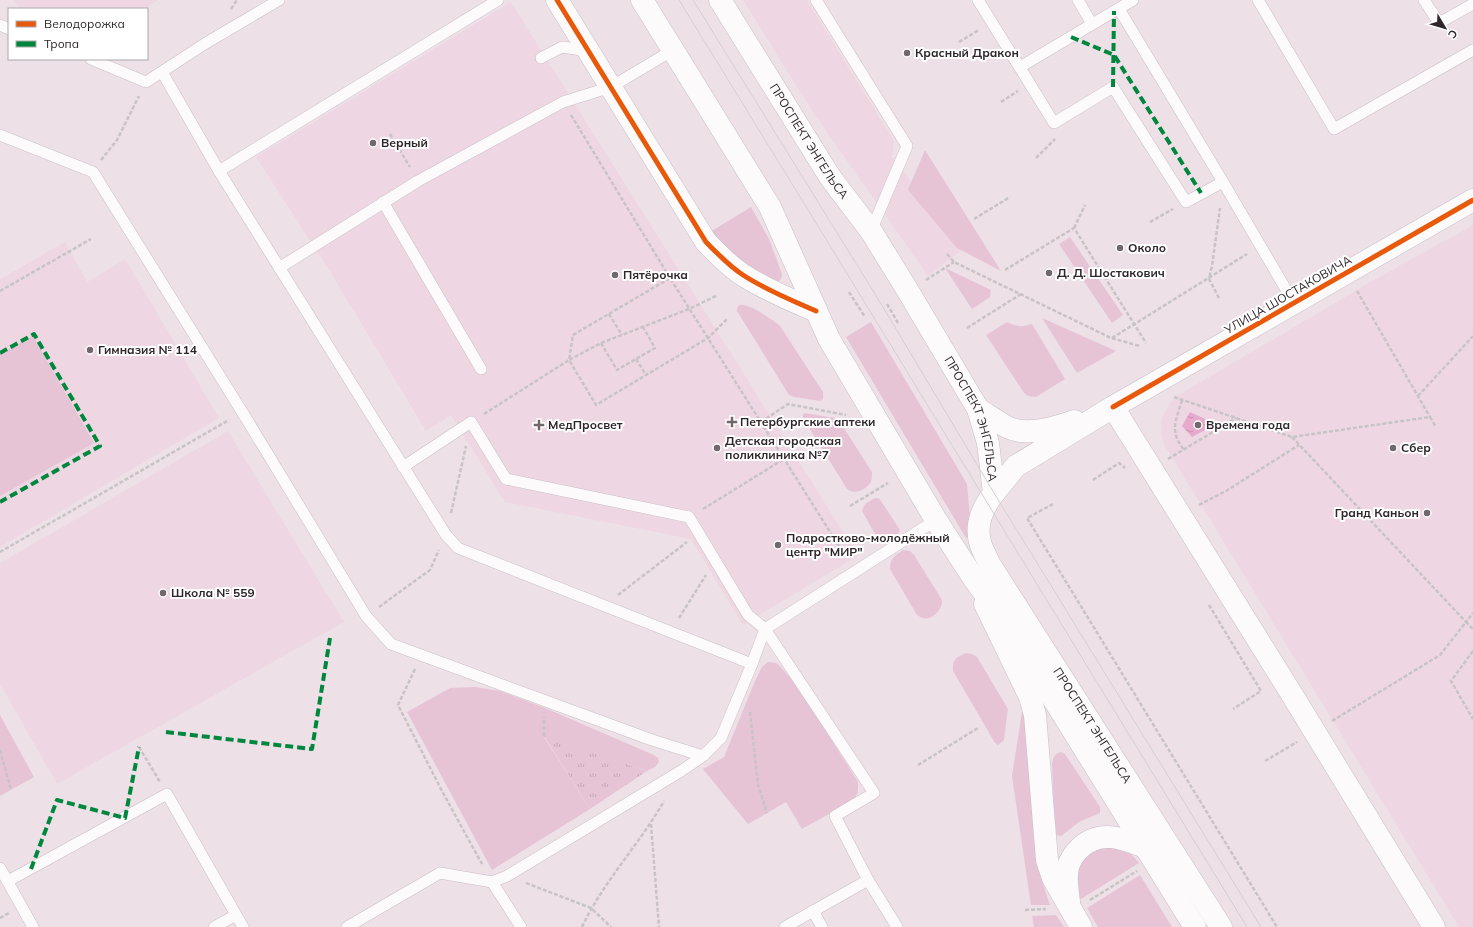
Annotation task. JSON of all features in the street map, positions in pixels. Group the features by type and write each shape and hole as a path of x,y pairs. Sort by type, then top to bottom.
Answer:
{"main road":[{"path":"557,0 706,242 724,260 742,274 764,287 816,311"},
{"name":"ПРОСПЕКТ ЭНГЕЛЬСА","path":"642,0 770,207 829,339 936,520 974,579 1005,621 1196,927"},
{"name":"ПРОСПЕКТ ЭНГЕЛЬСА","path":"720,0 830,177 871,231 908,290 978,409 988,443 994,493 986,502 978,527 980,542 990,565 1221,927"},
{"name":"УЛИЦА ШОСТАКОВИЧА","path":"994,493 1016,466 1113,407 1473,200"},
{"path":"1113,407 1291,693 1434,927"},
{"name":"УЛИЦА ШОСТАКОВИЧА","path":"978,409 1009,428 1029,432 1054,428 1113,407"},
{"name":"ПРОСПЕКТ ЭНГЕЛЬСА","path":"974,579 1030,697 1035,715 1047,860 1053,878 1081,927"},
{"name":"ПРОСПЕКТ ЭНГЕЛЬСА","path":"1069,906 1067,883 1068,869 1072,856 1085,843 1097,837 1110,837 1145,846"}],"lane":[{"path":"93,60 146,82 206,43 280,0"},
{"path":"219,171 498,0"},
{"path":"816,0 907,146 871,231"},
{"path":"978,0 1054,123 1113,87 1186,202 1224,182"},
{"path":"1078,0 1092,24"},
{"path":"1020,67 1134,0"},
{"path":"1258,0 1334,129 1473,50"},
{"path":"1424,0 1439,23 1473,4"},
{"path":"1119,9 1224,182 1294,303"},
{"path":"541,58 562,47 589,51"},
{"path":"279,268 418,181 563,102 611,87 673,50"},
{"path":"162,72 219,171 279,268 446,535 458,548 670,633 752,664"},
{"path":"0,135 93,172 242,412 366,616 391,644 652,740 703,756"},
{"path":"383,202 481,369"},
{"path":"403,467 471,422 506,479 689,517 748,615 765,629 874,793 835,816 868,880 896,927"},
{"path":"347,927 440,873 492,882 507,876 681,771 703,756 721,738 765,629 936,520"},
{"path":"8,881 167,794 243,927"},
{"path":"0,868 33,927"},
{"path":"785,927 868,880"},
{"path":"492,882 521,927"},
{"path":"813,911 822,927"},
{"path":"214,927 236,915"}],"path":[{"path":"959,42 992,22"},
{"path":"93,172 117,140 146,82"},
{"path":"563,102 689,309 844,554"},
{"path":"390,134 418,181"},
{"path":"1036,158 1056,139"},
{"path":"1219,298 1209,279 1224,182"},
{"path":"974,219 1010,197"},
{"path":"1150,222 1186,202"},
{"path":"1006,270 1074,228 1085,205"},
{"path":"1074,228 1146,343"},
{"path":"0,291 91,239"},
{"path":"1111,338 1209,279 1260,246"},
{"path":"948,254 954,262 1111,338 1140,346"},
{"path":"926,280 954,262"},
{"path":"670,278 573,335 569,360 596,405 708,338 728,318"},
{"path":"1356,288 1436,427"},
{"path":"849,292 865,317"},
{"path":"966,328 1021,294"},
{"path":"471,422 569,360 601,343 689,309 716,296"},
{"path":"887,304 898,323"},
{"path":"609,314 622,335"},
{"path":"601,343 617,370 655,348 643,327"},
{"path":"1418,396 1473,336"},
{"path":"636,359 646,375"},
{"path":"1170,395 1292,437 1430,417"},
{"path":"1182,400 1174,426 1176,440 1184,450"},
{"path":"761,422 788,404 846,415"},
{"path":"0,552 242,412"},
{"path":"1164,461 1236,418"},
{"path":"1292,437 1473,629"},
{"path":"1194,508 1226,491 1299,445"},
{"path":"689,517 784,459"},
{"path":"1092,480 1119,463 1126,469"},
{"path":"850,506 888,483"},
{"path":"1053,504 1027,518 1277,927"},
{"path":"603,606 698,533"},
{"path":"670,633 715,561"},
{"path":"1207,602 1261,691 1233,709"},
{"path":"1327,724 1440,655 1473,613"},
{"path":"1473,651 1451,681 1473,719"},
{"path":"422,655 398,705 492,882"},
{"path":"742,689 749,706 758,785 767,813"},
{"path":"918,765 978,728"},
{"path":"1265,761 1299,741"},
{"path":"139,747 167,794"},
{"path":"0,750 11,790"},
{"path":"582,927 591,908 651,824 681,771"},
{"path":"651,824 659,927"},
{"path":"1025,910 1069,906 1140,868"},
{"path":"507,876 591,908 611,927"}],"shaded area":[{"path":"14,0 158,0 146,8 19,8"},
{"path":"743,0 807,0 894,141 892,157 966,247 928,276 814,114"},
{"path":"511,2 858,556 743,625 691,539 505,502 451,415 426,431 329,270 256,157"},
{"path":"1473,225 1473,927 1459,927 1165,446 1161,425 1163,415 1170,403 1177,396 1372,281"},
{"name":"Гимназия № 114","path":"65,242 87,282 125,259 219,418 0,547 0,279"},
{"name":"Школа № 559","path":"228,431 344,622 57,784 0,684 0,563"}],"green space":[{"path":"925,150 1001,271 957,248 908,190"},
{"path":"751,207 769,239 782,274 781,279 778,282 773,281 744,265 710,232"},
{"path":"1070,237 1123,315 1112,323 1059,244"},
{"path":"945,268 991,290 990,297 972,309"},
{"path":"739,305 748,306 754,309 780,326 823,392 823,399 820,401 789,395 737,311"},
{"path":"1042,318 1116,351 1077,373"},
{"path":"871,322 967,484 973,533 966,538 846,337"},
{"path":"1007,322 1020,326 1032,324 1065,379 1036,397 1028,396 1024,393 986,335"},
{"path":"33,336 94,443 0,496 0,354"},
{"path":"805,413 835,418 840,422 872,472 872,478 869,485 856,492 847,489 803,418 803,414"},
{"path":"875,498 878,498 881,501 900,530 898,536 888,542 881,542 878,539 862,511 865,504"},
{"path":"903,550 910,551 914,555 942,600 939,610 930,618 923,618 917,615 890,569 892,560"},
{"path":"966,653 977,657 1008,709 1004,740 998,745 995,743 953,671 955,659"},
{"path":"768,662 776,663 780,666 799,688 858,782 858,792 854,800 802,829 786,802 748,824 703,769 724,757 755,681 762,667"},
{"path":"475,687 500,691 545,708 654,755 658,758 659,762 655,767 647,771 544,737 590,809 492,870 407,712 450,688"},
{"path":"1024,699 1040,861 1043,884 1050,905 1031,905 1012,776"},
{"path":"0,715 34,777 0,796"},
{"path":"544,736 647,771 590,809"},
{"path":"1061,752 1065,754 1100,807 1100,813 1079,822 1061,836 1057,835 1055,832 1052,764 1054,756"},
{"path":"1091,847 1123,847 1139,863 1081,899 1076,891 1075,868"},
{"path":"1140,875 1172,927 1098,927 1087,908"},
{"path":"1056,915 1064,927 1034,927 1032,916"}],"water":[{"name":"Времена года","path":"1190,412 1216,424 1192,437 1182,426"}],"tram line":[{"path":"679,0 1247,927"},
{"path":"693,0 883,307 994,493 1261,927"}],"marked path":[{"path":"1113,87 1114,11"},
{"path":"1071,37 1114,55 1201,193"},
{"path":"0,353 34,334 100,446 0,502"},
{"path":"166,732 312,749 330,638"},
{"path":"31,869 57,800 125,818 139,747"}],"cycle path":[{"path":"557,0 706,242 728,264 743,275 788,299 816,311"},
{"path":"1113,407 1473,200"}],"place":[{"name":"Красный Дракон","path":"907,53"},
{"name":"Верный","path":"373,143"},
{"name":"Около","path":"1120,248"},
{"name":"Д. Д. Шостакович","path":"1049,273"},
{"name":"Пятёрочка","path":"615,275"},
{"name":"Гимназия № 114","path":"90,350"},
{"name":"Петербургские аптеки","path":"732,422"},
{"name":"МедПросвет","path":"539,425"},
{"name":"Времена года","path":"1198,425"},
{"name":"Детская городская поликлиника №7","path":"717,448"},
{"name":"Сбер","path":"1393,448"},
{"name":"Гранд Каньон","path":"1427,513"},
{"name":"Подростково-молодёжный центр \"МИР\"","path":"778,545"},
{"name":"Школа № 559","path":"163,593"}]}
